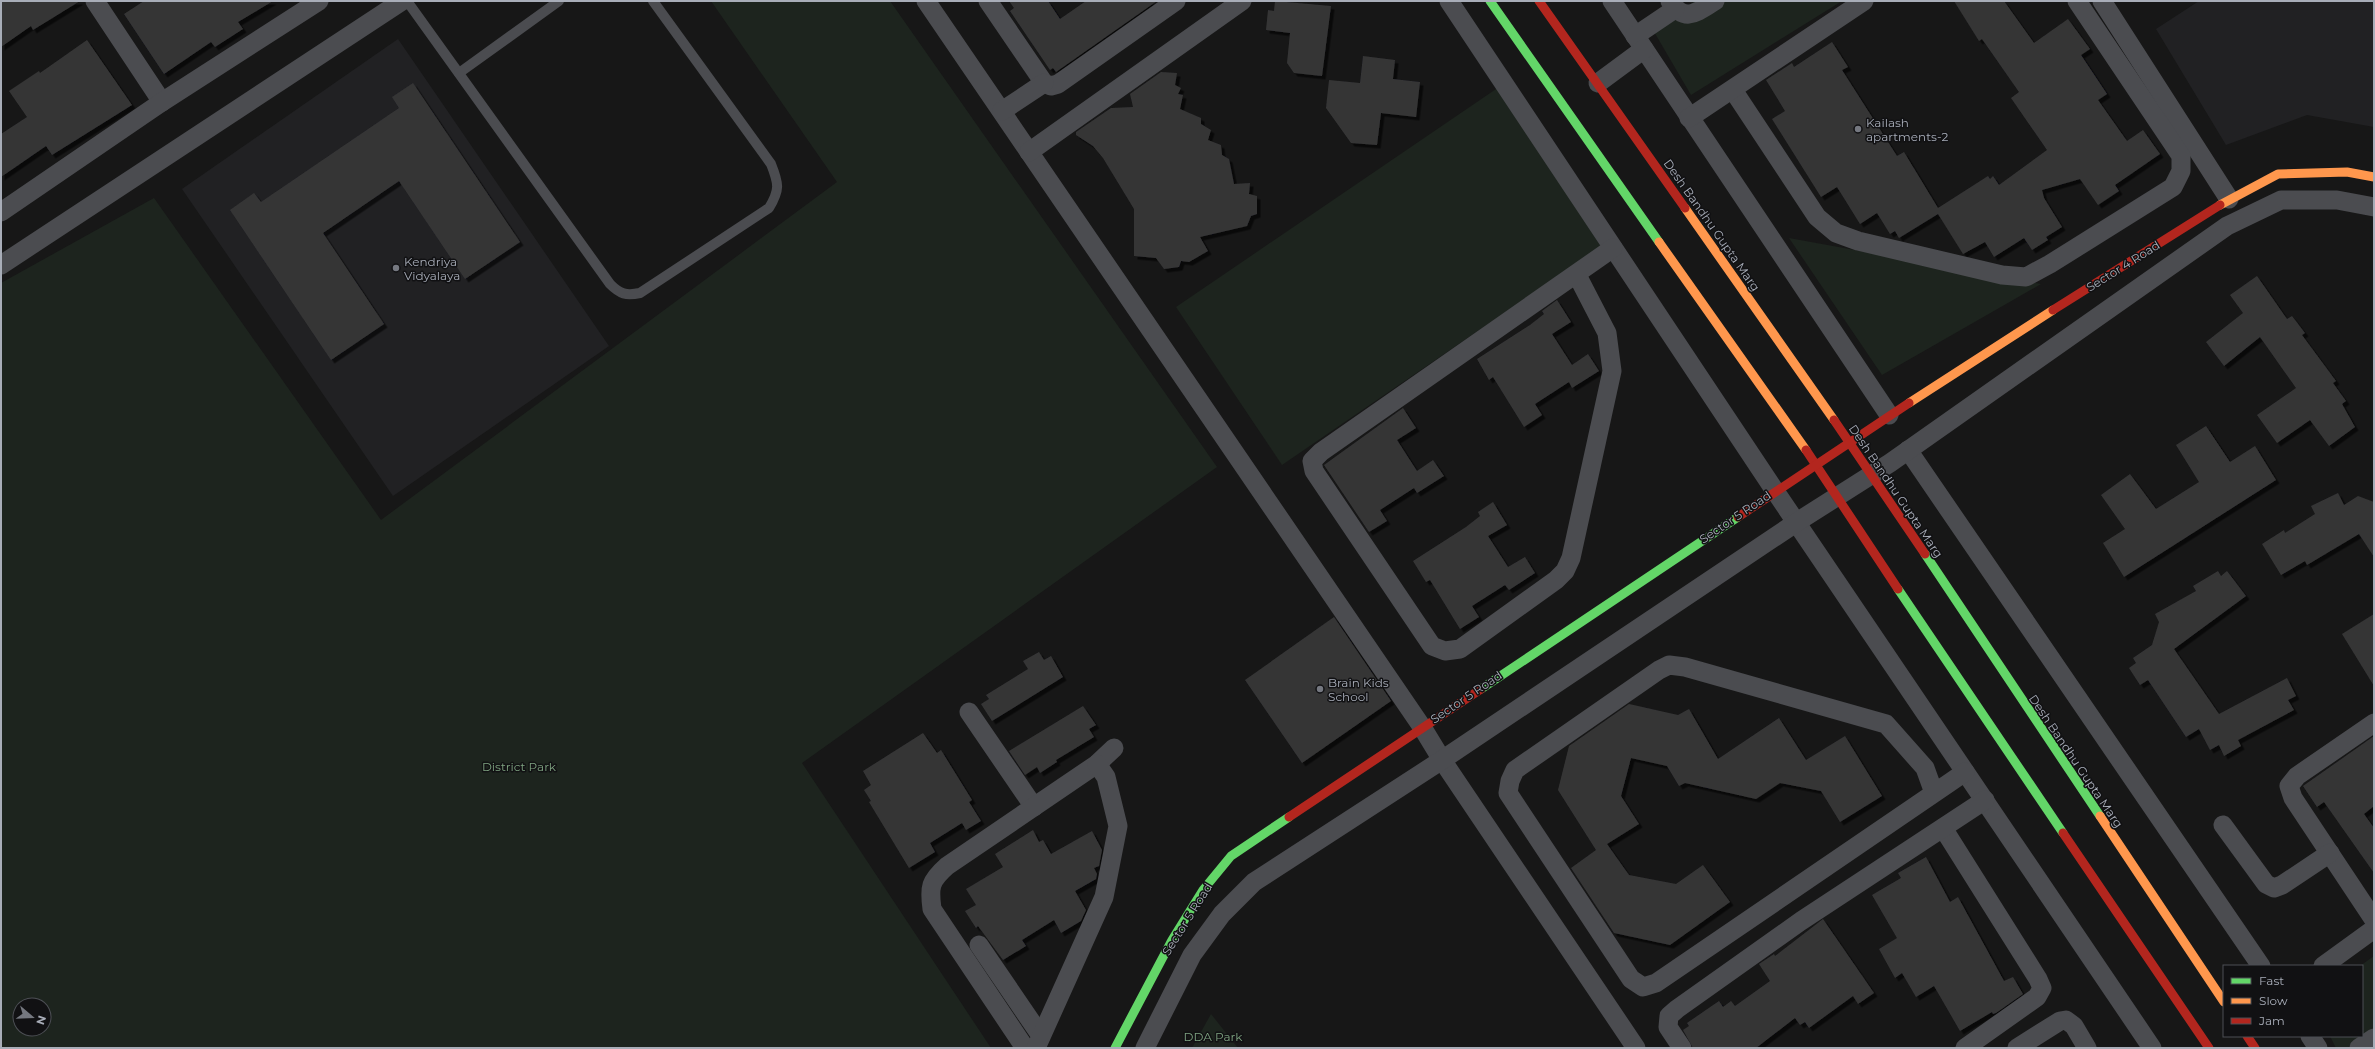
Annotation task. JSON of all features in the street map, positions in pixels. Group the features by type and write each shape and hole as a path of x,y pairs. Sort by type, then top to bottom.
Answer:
{"street":[{"path":"95,1 162,102"},
{"path":"1,212 162,102 319,1"},
{"path":"1,266 402,1"},
{"path":"926,1 1422,727 1442,760 1636,1048"},
{"path":"988,1 1044,83 1051,86 1058,84 1176,1"},
{"path":"1029,152 1242,1"},
{"path":"1449,1 1775,491 2152,1048"},
{"path":"1490,1 1816,465 1836,498 2209,1048"},
{"name":"Desh Bandhu Gupta Marg","path":"1539,1 1849,441 1870,475 2223,1001"},
{"path":"1612,1 1888,415"},
{"path":"1598,83 1640,42 1672,5 1684,14 1694,15 1716,1"},
{"path":"1689,118 1864,1"},
{"path":"1733,90 1817,217 1836,233 1858,241 2002,275 2026,277 2050,264 2173,186 2181,171 2181,156 2077,1"},
{"path":"2102,1 2229,199"},
{"path":"1002,111 1044,83"},
{"name":"Sector 4 Road","path":"1888,415 2229,199 2278,174 2347,172 2374,177"},
{"name":"Sector 4 Road","path":"1908,450 2227,226 2281,200 2337,200 2374,207"},
{"path":"1577,275 1607,333 1612,371 1571,558 1565,570 1556,580 1460,649 1445,651 1432,646 1314,471 1312,461 1321,452 1577,275 1613,248"},
{"name":"Sector 5 Road","path":"1115,1048 1172,940 1203,890 1231,856 1816,465 1888,415"},
{"path":"1908,450 2260,965"},
{"name":"Sector 5 Road","path":"1145,1048 1192,955 1222,914 1254,882 1442,760 1797,522 1908,450"},
{"path":"1934,794 1925,768 1886,724 1685,667 1669,665 1659,670 1515,770 1510,781 1508,793 1631,979 1643,987 1656,983 1934,794 1965,772"},
{"path":"969,712 1034,807"},
{"path":"2374,723 2297,776 2289,786 2293,798 2374,920"},
{"path":"1097,764 1106,777 1118,826 1104,898 1037,1044 1025,1048 932,909 930,893 933,880 947,866 1097,764 1114,748"},
{"path":"1682,1048 1668,1027 1670,1016 1677,1009 1801,921 1985,800"},
{"path":"2223,825 2266,884 2274,888 2282,885 2330,853"},
{"path":"1943,828 2038,979 2042,988 2037,997 1965,1048"},
{"path":"2324,965 2374,929"},
{"path":"979,945 1037,1044"},
{"path":"2017,1048 2060,1021 2066,1020 2074,1026 2087,1048"},
{"path":"2248,1037 2255,1048"},
{"path":"2311,1037 2318,1048"}],"lane":[{"path":"407,1 610,284 620,293 628,295 640,293 770,208 778,194 777,179 771,164 653,1"},
{"path":"459,73 559,1"}],"shaded area":[{"path":"2199,1 2374,1 2374,127 2307,115 2226,145 2156,29"},
{"name":"Kendriya Vidyalaya","path":"398,39 609,346 393,496 182,189"}],"green space":[{"name":"District Park","path":"711,1 890,1 1217,467 802,763 991,1048 1,1048 1,283 154,198 381,520 837,182"},
{"path":"1695,1 1842,1 1691,95 1653,30"},
{"path":"1499,87 1605,244 1282,465 1176,307"},
{"path":"1789,238 2041,284 1882,375"},
{"path":"2374,956 2374,1030 2347,1048 2336,1048 2330,1037 2363,1037 2363,965 2361,965"},
{"name":"DDA Park","path":"1211,1014 1238,1048 1192,1048"}],"building":[{"path":"1,1 80,1 33,30 31,26 1,47"},
{"path":"144,1 273,1 238,22 243,29 215,47 211,42 164,74 124,14"},
{"path":"1009,1 1048,1 1060,19 1086,1 1157,1 1056,72 1053,68 1050,70 1010,11 1014,8"},
{"path":"1275,1 1331,6 1322,76 1294,73 1287,63 1290,33 1266,30 1268,10 1274,11"},
{"name":"Kailash apartments-2","path":"1954,1 2004,1 2034,43 2068,19 2090,49 2081,55 2107,94 2098,100 2127,141 2143,130 2160,154 2115,185 2119,191 2098,205 2080,179 2042,190 2044,198 2062,227 2046,237 2048,240 2032,250 2024,238 1994,257 1985,242 1963,254 1938,214 1899,238 1895,231 1890,234 1877,213 1860,224 1837,187 1821,197 1772,119 1785,111 1766,80 1792,63 1794,67 1832,42 1848,67 1842,70 1897,156 1904,152 1938,208 1988,176 1990,179 1993,176 1999,185 2047,150 2011,98 2019,92 1982,39 1979,41"},
{"path":"87,40 132,105 52,155 46,146 1,177 1,134 27,117 9,91 39,71 40,73"},
{"path":"1363,56 1395,60 1393,79 1420,82 1416,117 1381,113 1377,145 1351,143 1326,108 1329,80 1360,83"},
{"path":"1161,72 1177,73 1175,85 1181,88 1178,94 1183,95 1180,109 1201,118 1201,124 1211,130 1208,140 1221,145 1222,155 1229,159 1234,184 1250,183 1249,194 1257,196 1257,214 1251,216 1247,226 1200,237 1208,251 1189,262 1181,261 1179,267 1164,269 1156,258 1134,256 1134,209 1103,158 1093,146 1076,135 1076,132 1111,108 1133,107 1130,94"},
{"path":"413,83 520,242 465,279 399,181 323,233 384,324 331,360 230,210 254,193 261,202 399,108 392,97"},
{"path":"2257,276 2287,319 2292,316 2305,333 2302,335 2336,381 2333,383 2346,401 2342,404 2355,427 2329,446 2310,420 2277,443 2257,415 2296,388 2260,337 2224,366 2206,342 2243,313 2230,295"},
{"path":"1557,300 1571,322 1552,334 1572,365 1588,354 1599,371 1572,388 1569,382 1535,404 1542,415 1524,427 1493,377 1489,380 1477,359 1530,325 1544,314 1542,311"},
{"path":"1403,408 1416,428 1397,440 1417,471 1433,460 1444,476 1417,493 1414,488 1380,510 1387,521 1369,532 1324,465"},
{"path":"2206,426 2230,462 2255,446 2276,480 2124,577 2103,543 2125,529 2101,495 2130,474 2156,509 2199,482 2176,445"},
{"path":"2338,493 2344,505 2358,496 2374,502 2374,557 2359,534 2307,565 2305,561 2281,575 2262,544 2284,530 2285,533 2315,514 2311,506"},
{"path":"1493,502 1507,525 1488,536 1508,567 1525,557 1535,573 1509,590 1505,585 1472,606 1479,617 1460,629 1430,580 1426,582 1413,561 1466,527 1480,516 1478,512"},
{"path":"2218,571 2221,576 2227,571 2246,596 2174,649 2219,714 2287,678 2296,696 2288,700 2294,710 2238,740 2241,746 2224,756 2219,745 2210,750 2199,729 2186,737 2148,680 2140,685 2129,668 2136,663 2133,658 2152,645 2159,622 2155,614 2196,591 2193,586"},
{"path":"2374,614 2374,686 2342,634"},
{"name":"Brain Kids School","path":"1334,617 1391,701 1302,763 1245,680"},
{"path":"1039,652 1044,660 1051,656 1063,677 992,721 981,704 989,699 986,695 1028,669 1023,661"},
{"path":"1629,704 1678,715 1689,709 1718,759 1779,718 1806,760 1845,736 1882,796 1840,822 1821,791 1780,783 1756,799 1685,783 1679,786 1667,766 1631,758 1621,796 1639,824 1607,844 1629,875 1676,884 1703,865 1730,902 1670,945 1614,933 1571,868 1596,850 1558,790 1569,746"},
{"path":"1083,706 1096,725 1089,729 1094,737 1056,760 1057,762 1040,773 1037,767 1025,775 1009,751"},
{"path":"923,733 937,753 941,750 972,800 969,802 981,821 966,830 962,823 930,843 935,852 909,868 869,802 871,801 864,790 871,785 863,771"},
{"path":"2374,736 2374,806 2364,814 2374,828 2374,873 2324,802 2317,807 2303,786"},
{"path":"1033,830 1039,842 1043,840 1051,854 1092,831 1102,850 1099,866 1094,868 1097,874 1096,879 1075,891 1086,910 1081,921 1061,933 1054,920 1022,940 1026,946 1003,960 978,926 976,928 965,911 976,905 966,889 1003,867 995,854"},
{"path":"1926,857 1950,902 1958,897 2004,981 2013,977 2023,994 1996,1013 1993,1014 1992,1012 1960,1031 1934,986 1916,997 1902,973 1895,978 1879,949 1897,938 1872,895 1901,878 1898,873"},
{"path":"1823,919 1874,993 1858,1004 1853,996 1809,1028 1805,1022 1800,1025 1795,1018 1756,1048 1693,1048 1683,1030 1689,1026 1687,1023 1719,1001 1723,1007 1731,1001 1735,1006 1770,981 1759,964 1774,954 1775,956"}],"traffic: fast":[{"path":"1490,1 1659,242"},
{"path":"1481,689 1738,517"},
{"path":"1925,554 2100,816"},
{"path":"1898,589 2063,833"},
{"path":"1115,1048 1172,940 1203,890 1231,856 1289,817"}],"traffic: slow":[{"path":"2220,205 2278,174 2347,172 2374,177"},
{"path":"1685,208 1834,420"},
{"path":"1659,242 1806,450"},
{"path":"1909,403 2053,310"},
{"path":"2100,816 2223,1000"}],"traffic: jam":[{"path":"1539,1 1685,208"},
{"path":"2053,310 2220,205"},
{"path":"1738,517 1909,403"},
{"path":"1834,420 1925,554"},
{"path":"1806,450 1898,589"},
{"path":"1289,817 1481,689"},
{"path":"2063,833 2209,1048"},
{"path":"2248,1037 2255,1048"}],"place":[{"name":"Kailash apartments-2","path":"1858,129"},
{"name":"Kendriya Vidyalaya","path":"396,268"},
{"name":"Brain Kids School","path":"1320,689"}]}
